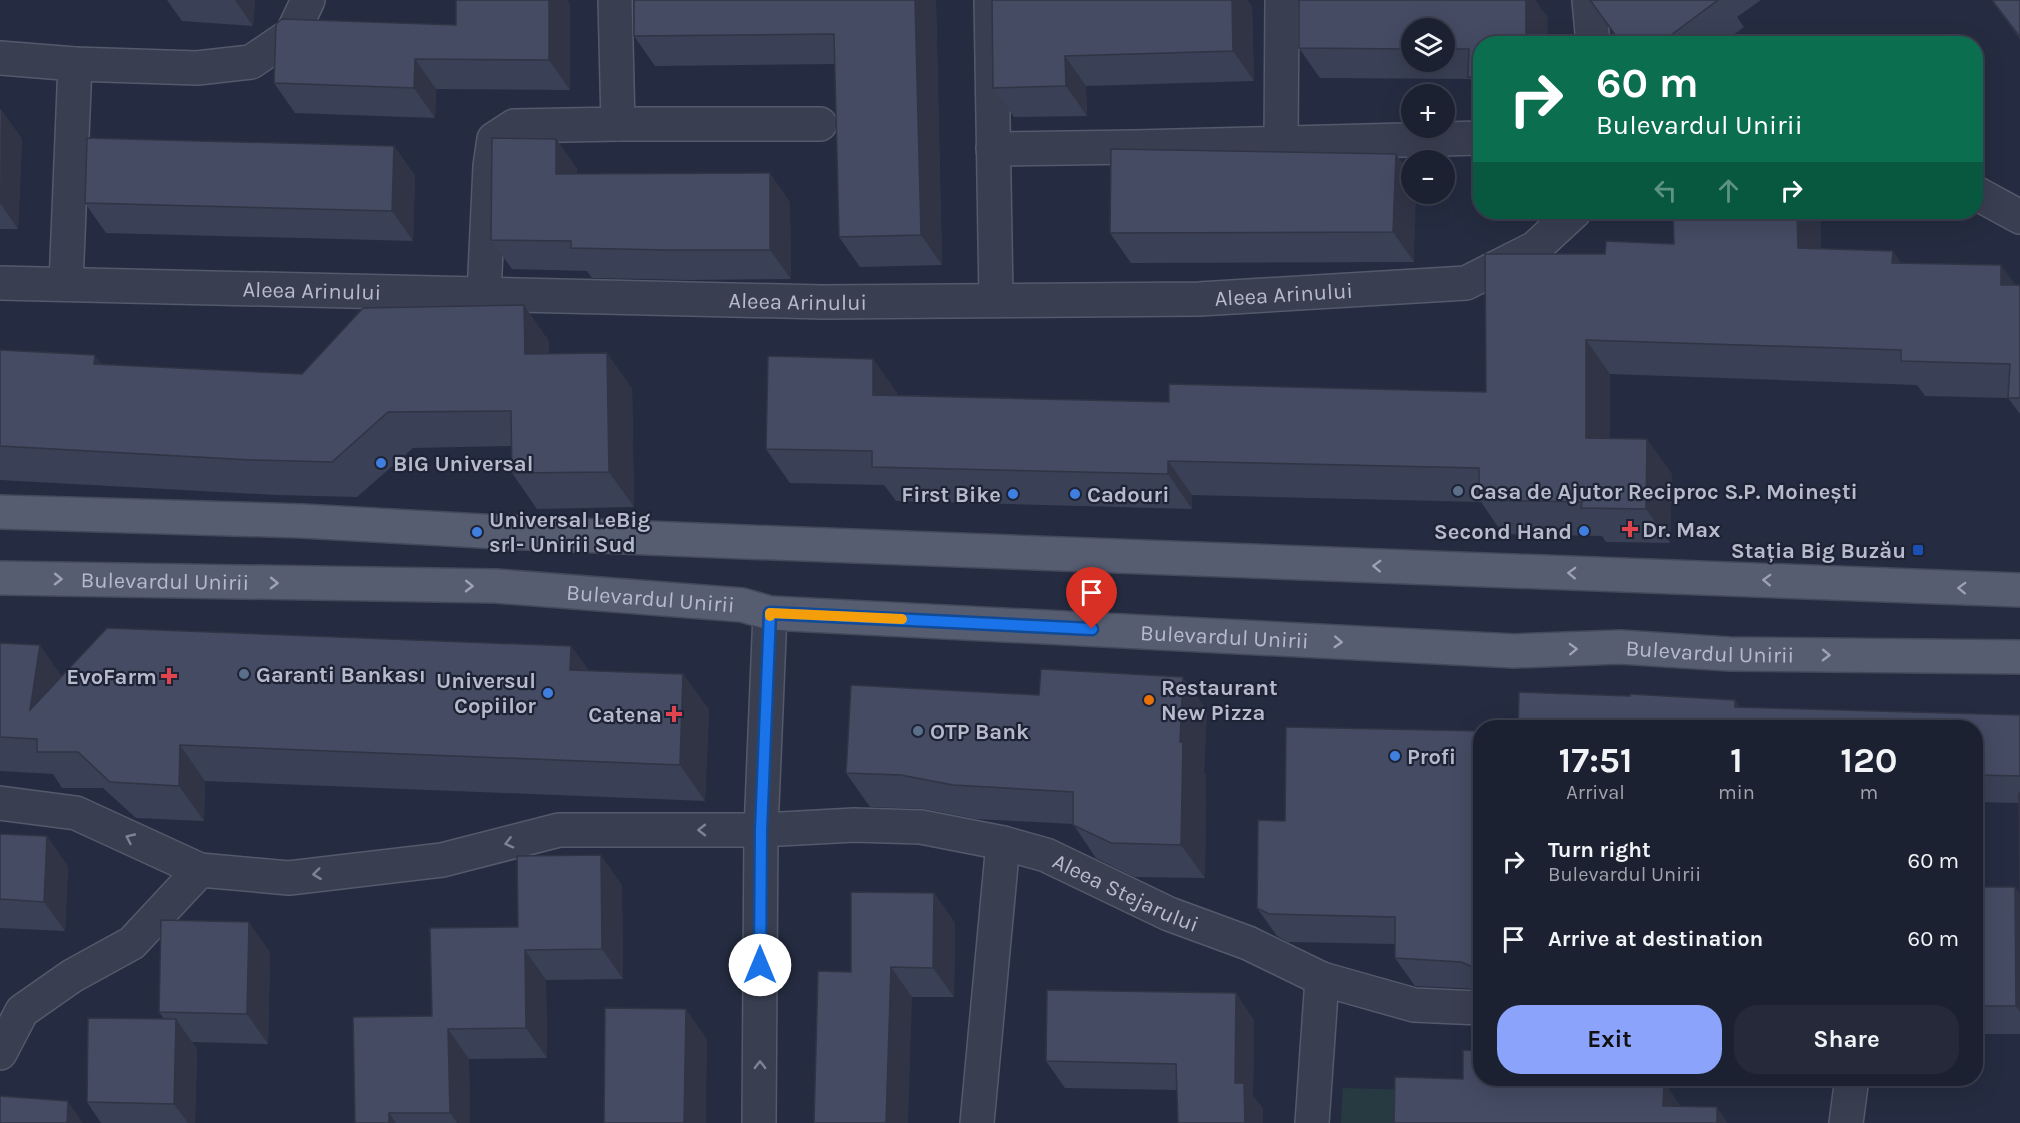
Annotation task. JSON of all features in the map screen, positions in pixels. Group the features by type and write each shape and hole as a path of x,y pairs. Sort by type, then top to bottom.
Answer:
{"main road":[{"path":"0,512 302,521 711,540 2020,590"},
{"name":"Bulevardul Unirii","path":"0,578 496,586 742,605 770,613 1514,651 1620,647 1729,654 2020,657"}],"street":[{"path":"0,58 75,64 196,68 251,62 292,34 308,0"},
{"path":"615,0 618,124"},
{"path":"991,0 996,299"},
{"path":"1281,144 1282,0"},
{"path":"1589,0 1592,36"},
{"path":"66,284 75,64"},
{"path":"484,294 489,166 494,139 514,126 820,124"},
{"path":"993,148 1281,144 1473,138"},
{"path":"1983,197 2020,217"},
{"name":"Aleea Arinului","path":"0,283 823,302 1199,299 1466,283 1535,248 1566,219"},
{"path":"759,1123 761,830 770,613"},
{"name":"Aleea Stejarului","path":"0,803 76,813 200,870 289,878 442,860 559,831 761,830 854,825 921,827 1003,843 1046,855 1169,914 1248,943 1322,980 1414,1005 1473,1008"},
{"path":"976,1123 1003,843"},
{"path":"0,1053 22,1011 72,976 132,943 200,870"},
{"path":"1312,1123 1322,980"},
{"path":"1846,1123 1851,1086"}],"shaded area":[{"path":"1343,1088 1411,1090 1410,1123 1341,1123"}],"building":[{"path":"456,0 549,0 549,60 415,59 414,88 274,83 276,24 282,19 456,25"},
{"path":"634,0 915,0 921,235 839,237 834,34 634,36"},
{"path":"992,0 1232,0 1233,51 1065,56 1066,86 993,88"},
{"path":"1299,0 1526,0 1526,36 1473,36 1473,77 1468,77 1469,49 1455,49 1455,18 1401,18 1401,49 1299,48"},
{"path":"1590,0 1718,0 1670,36 1616,36"},
{"path":"1992,0 2020,0 2020,37"},
{"path":"87,138 394,146 392,211 85,203"},
{"path":"492,138 556,139 556,174 770,173 770,250 571,248 571,241 491,240"},
{"path":"1111,149 1396,154 1393,232 1110,233"},
{"path":"1673,219 1797,219 1798,248 1893,251 1892,263 2001,265 2001,285 2020,285 2020,398 2008,398 2010,364 1901,361 1901,350 1586,340 1586,438 1647,439 1646,509 1581,508 1582,502 1479,500 1479,468 1168,461 1168,474 872,467 872,451 766,449 768,356 873,359 873,395 1169,402 1169,384 1486,392 1485,254 1605,254 1606,241 1674,244"},
{"path":"524,305 525,354 607,353 609,472 512,473 511,411 388,412 332,462 251,460 0,446 0,350 95,355 94,364 302,374 363,308"},
{"path":"107,628 571,646 570,670 683,674 680,765 180,745 179,786 110,782 78,752 37,752 37,739 0,737 0,643 40,645 30,710"},
{"path":"1041,669 1183,677 1180,742 1183,742 1181,845 1111,843 1073,825 1073,792 953,785 901,775 846,773 851,685 1039,695"},
{"path":"1519,692 1630,696 1630,694 1735,700 1735,707 2020,715 2020,776 1983,775 1983,720 1518,720"},
{"path":"1286,727 1473,731 1473,967 1461,962 1395,958 1395,917 1269,914 1257,908 1258,820 1285,821"},
{"path":"2019,793 2020,793 2020,894"},
{"path":"0,834 47,836 44,902 0,899"},
{"path":"601,855 602,949 525,950 526,1028 448,1029 450,1113 389,1113 389,1123 355,1123 353,1017 432,1016 430,928 518,927 517,856"},
{"path":"1983,887 2015,887 2016,1006 1983,1006"},
{"path":"851,892 934,893 933,968 891,967 886,1123 814,1123 818,971 851,972"},
{"path":"161,920 249,922 247,1014 159,1012"},
{"path":"1047,990 1236,993 1235,1083 1244,1083 1245,1123 1178,1123 1176,1064 1046,1061"},
{"path":"605,1008 686,1009 684,1123 604,1123"},
{"path":"88,1018 176,1019 174,1104 87,1102"},
{"path":"1463,1050 1473,1051 1473,1086 1664,1086 1663,1106 1717,1107 1717,1123 1394,1123 1395,1077 1463,1079"},
{"path":"0,1096 68,1101 67,1123 0,1123"}],"slow traffic":[{"path":"770,616 770,613 902,619"}],"place":[{"name":"BIG Universal","path":"381,463"},
{"name":"Casa de Ajutor Reciproc S.P. Moinești","path":"1458,491"},
{"name":"First Bike","path":"1013,494"},
{"name":"Cadouri","path":"1075,494"},
{"name":"Dr. Max","path":"1630,529"},
{"name":"Second Hand","path":"1584,531"},
{"name":"Universal LeBig srl- Unirii Sud","path":"477,532"},
{"name":"Stația Big Buzău","path":"1918,550"},
{"name":"Garanti Bankası","path":"244,674"},
{"name":"EvoFarm","path":"169,676"},
{"name":"Universul Copiilor","path":"548,693"},
{"name":"Restaurant New Pizza","path":"1149,700"},
{"name":"Catena","path":"674,714"},
{"name":"OTP Bank","path":"918,731"},
{"name":"Profi","path":"1395,756"}],"route":[{"path":"760,965 761,830 770,613 1092,629"}]}
